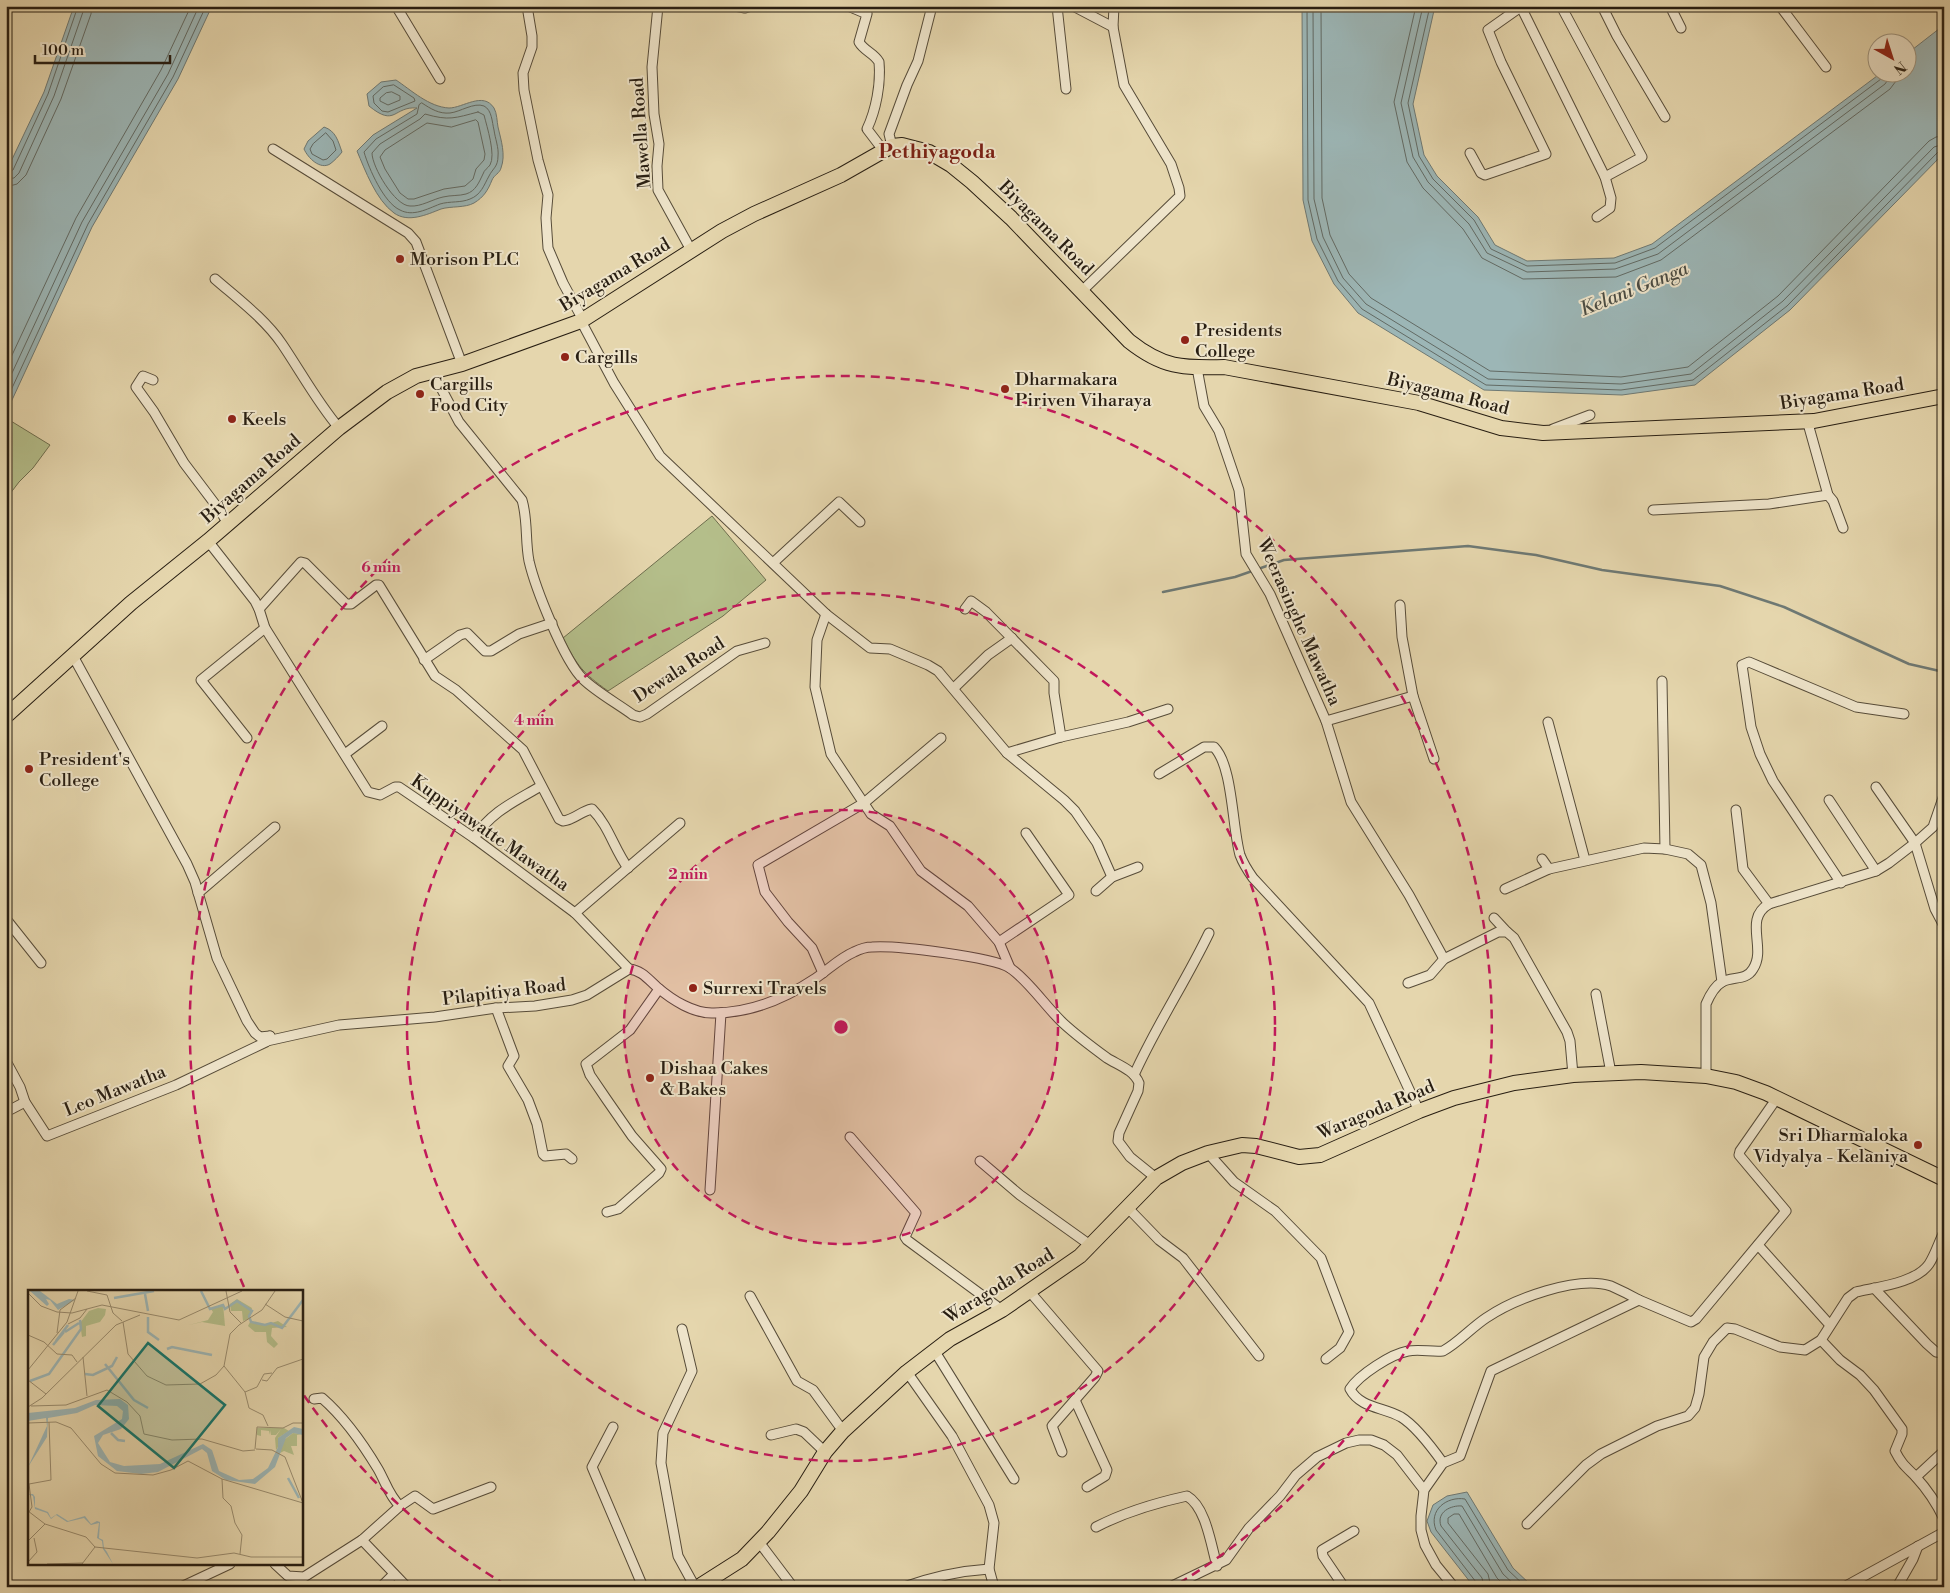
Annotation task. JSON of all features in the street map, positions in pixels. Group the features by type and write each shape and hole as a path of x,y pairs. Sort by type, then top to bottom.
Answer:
{"main road":[{"name":"Biyagama Road","path":"6,716 131,603 208,542 338,428 402,383 432,371 462,364 582,321 691,250 754,214 841,175 888,148 902,144 922,150 951,165 991,198 1083,290 1129,340 1146,354 1177,366 1197,368 1224,367 1420,403 1501,428 1543,433 1814,421 1944,396"},
{"name":"Waragoda Road","path":"696,1587 742,1558 759,1542 801,1491 825,1452 843,1431 907,1372 950,1339 1002,1310 1080,1256 1156,1178 1182,1163 1208,1153 1242,1145 1256,1146 1299,1157 1320,1155 1419,1111 1454,1098 1514,1083 1573,1075 1641,1072 1706,1076 1736,1082 1777,1098 1944,1179"}],"street":[{"path":"396,6 440,79"},
{"path":"527,6 532,47 522,73 538,160 548,195 546,218 548,248 563,283 614,383 660,456 826,614 870,648 890,649 928,664 938,671 1007,753 1075,811 1097,843 1112,877"},
{"name":"Mawella Road","path":"658,6 652,67 654,114 659,144 657,166 658,190 691,250"},
{"path":"735,6 745,8 751,6"},
{"path":"848,6 866,14 859,42 863,48 876,56 879,62 876,103 872,118 866,128 888,148"},
{"path":"888,148 889,134 907,84 918,61 932,6"},
{"path":"1057,6 1066,88"},
{"path":"1073,6 1113,27"},
{"path":"1083,290 1180,196 1171,164 1124,85 1113,27 1114,6"},
{"path":"1561,6 1642,158 1604,177"},
{"path":"1602,6 1617,36 1666,117"},
{"path":"1670,6 1681,28"},
{"path":"1780,6 1826,67"},
{"path":"1470,153 1481,173 1485,175 1546,154 1501,62 1488,30 1521,7 1604,177 1611,198 1610,208 1597,217"},
{"path":"273,149 408,232 416,242 462,364"},
{"path":"216,279 259,319 281,343 338,428"},
{"name":"Weerasinghe Mawatha","path":"1197,368 1204,406 1219,431 1239,490 1246,554 1270,594 1326,721 1351,802 1410,896 1444,959"},
{"name":"Dewala Road","path":"432,371 459,422 522,500 525,512 529,560 539,592 569,660 583,679 633,715 640,717 737,651 765,643"},
{"path":"153,380 143,376 136,387 154,412 184,463 228,524"},
{"path":"1543,433 1590,416"},
{"path":"1807,420 1828,494 1833,501 1843,528"},
{"path":"1653,510 1769,504 1828,494"},
{"path":"773,564 839,502 860,522"},
{"name":"Kuppiyawatte Mawatha","path":"208,542 259,609 264,628 368,792 376,796 399,787 474,838 575,912 629,969"},
{"path":"259,609 301,562 305,563 346,604 351,604 376,584 379,585 435,676 456,690 523,750 560,819 563,821 569,820 585,810 592,809 612,836 620,857 628,868"},
{"path":"965,608 971,601 986,612 1054,681 1061,737"},
{"path":"1400,604 1402,637 1413,696 1434,760"},
{"path":"826,614 816,640 815,687 831,754 871,814 890,826 921,871 968,906 999,942 1010,968 1064,1024 1108,1058 1134,1075 1139,1083 1138,1091 1119,1133 1118,1141 1130,1157 1156,1178"},
{"path":"424,660 460,635 467,633 485,651 491,651 519,634 552,623"},
{"path":"247,738 202,678 264,628"},
{"path":"954,688 988,656 1012,638"},
{"name":"Pilapitiya Road","path":"74,656 190,870 217,958 247,1021 260,1037 270,1036"},
{"path":"1841,883 1773,781 1760,754 1751,727 1742,664 1749,662 1856,707 1904,714"},
{"path":"1662,681 1665,849"},
{"path":"1326,721 1413,696"},
{"path":"1007,753 1061,737 1128,722 1168,709"},
{"path":"1548,722 1585,860"},
{"path":"345,754 382,726"},
{"path":"823,973 812,948 788,922 765,892 758,865 864,803 941,738"},
{"path":"1159,774 1204,746 1214,747 1220,753 1225,766 1237,840 1241,857 1247,869 1253,878 1369,1003 1419,1111"},
{"path":"474,838 481,827 498,810 541,786"},
{"path":"1876,787 1916,843 1935,909 1944,926"},
{"path":"1706,1076 1706,1004 1709,996 1722,982 1746,976 1753,970 1758,959 1757,915 1761,909 1769,904 1876,871 1889,863 1916,843 1933,827 1944,796"},
{"path":"1830,800 1876,871"},
{"path":"1736,810 1743,868 1769,904"},
{"path":"575,912 680,824"},
{"path":"198,893 275,827"},
{"path":"999,942 1069,895 1026,833"},
{"path":"1505,889 1549,869 1644,848 1665,849 1688,854 1701,865 1711,903 1722,982"},
{"path":"1542,859 1549,869"},
{"path":"1096,891 1112,877 1138,867"},
{"path":"1494,918 1514,938 1568,1036 1573,1075"},
{"path":"6,919 41,963"},
{"path":"1408,983 1430,975 1444,959 1498,932 1507,932"},
{"path":"1134,1075 1147,1045 1192,968 1209,933"},
{"path":"629,969 640,972 659,988 694,1010 704,1013 721,1013 748,1009 778,999 802,987 852,952 872,947 937,952 992,962 1010,968"},
{"name":"Pilapitiya Road","path":"270,1036 267,1041 339,1025 435,1017 572,1000 587,995 605,982 629,969"},
{"path":"607,1212 618,1209 659,1173 661,1169 632,1136 590,1074 586,1064 630,1030 659,988"},
{"path":"1596,994 1611,1073"},
{"path":"496,1008 514,1056 508,1066 528,1100 537,1124 543,1154 551,1156 566,1154 572,1159"},
{"path":"710,1190 721,1013"},
{"name":"Leo Mawatha","path":"6,1061 20,1087 25,1102 47,1136 176,1085 266,1042 270,1036"},
{"path":"1444,1464 1434,1450 1402,1418 1360,1402 1350,1389 1354,1382 1378,1365 1405,1351 1443,1351 1487,1317 1555,1287 1594,1283 1610,1286 1690,1322 1696,1319 1786,1211 1739,1155 1777,1098"},
{"path":"6,1112 25,1102"},
{"path":"850,1137 916,1213 905,1237 907,1240 1002,1310"},
{"path":"1208,1153 1234,1182 1274,1211 1321,1258 1349,1332 1340,1348 1326,1359"},
{"path":"980,1161 1020,1194 1090,1245"},
{"path":"1127,1208 1159,1240 1183,1258 1259,1356"},
{"path":"1527,1524 1586,1465 1601,1454 1658,1426 1688,1416 1696,1408 1704,1357 1713,1342 1727,1328 1735,1329 1765,1342 1791,1350 1805,1350 1821,1340 1848,1298 1856,1292 1912,1278 1922,1272 1930,1263 1944,1232"},
{"path":"1758,1245 1830,1325"},
{"path":"1874,1288 1927,1344 1936,1352 1944,1353"},
{"path":"1030,1292 1097,1368 1097,1374 1052,1426 1062,1452"},
{"path":"750,1296 797,1381 813,1390 843,1431"},
{"path":"1454,1587 1436,1565 1425,1545 1421,1530 1424,1490 1444,1464 1460,1456 1490,1372 1494,1368 1639,1300"},
{"path":"682,1328 692,1371 663,1433 661,1463 678,1556 696,1587"},
{"path":"1821,1340 1840,1360 1860,1375 1874,1390 1902,1429 1902,1434 1895,1451 1900,1463 1916,1477 1939,1508 1944,1519"},
{"path":"934,1350 1014,1479"},
{"path":"907,1372 952,1436 989,1505 994,1523 989,1569 994,1587"},
{"path":"314,1399 322,1398 333,1408 374,1462 390,1494 400,1506"},
{"path":"1075,1400 1107,1470 1105,1476 1087,1486"},
{"path":"612,1427 592,1466 643,1587"},
{"path":"772,1435 796,1429 804,1432 825,1452"},
{"path":"1170,1587 1226,1560 1249,1528 1280,1496 1296,1475 1317,1457 1346,1443 1371,1440 1384,1445 1398,1455 1424,1490"},
{"path":"1916,1477 1944,1451"},
{"path":"277,1566 288,1576 304,1577 362,1540 400,1506 415,1496 433,1509 491,1487"},
{"path":"1096,1526 1126,1512 1187,1496 1195,1501 1200,1510 1217,1566"},
{"path":"1344,1587 1323,1556 1322,1550 1354,1531"},
{"path":"1844,1587 1944,1532"},
{"path":"362,1540 407,1587"},
{"path":"759,1542 793,1587"},
{"path":"1899,1586 1918,1546"},
{"path":"180,1587 226,1566"},
{"path":"904,1587 961,1571 989,1569"},
{"path":"381,1587 394,1574"},
{"path":"304,1577 307,1587"}],"green space":[{"path":"6,418 50,445 6,499"},
{"path":"712,516 766,580 723,616 608,691 581,668 572,656 563,638"}],"water":[{"path":"74,6 212,6 178,79 92,227 6,413 6,172 44,92"},
{"name":"Kelani Ganga","path":"1302,6 1435,6 1413,104 1424,155 1437,176 1478,217 1495,245 1527,261 1614,258 1652,244 1869,82 1918,82 1918,45 1944,25 1944,153 1790,310 1695,385 1622,395 1484,390 1358,313 1334,284 1312,241 1303,200"},
{"path":"396,80 434,105 449,108 484,101 494,108 503,148 502,163 500,170 485,193 474,203 466,206 441,209 411,218 394,213 376,193 357,151 373,135 417,108 409,108 390,116 385,115 369,106 367,94 381,82"},
{"path":"324,127 334,134 342,152 332,163 322,165 308,156 304,149 308,141"},
{"path":"1467,1492 1513,1568 1533,1587 1474,1587 1431,1532 1427,1521 1433,1505 1447,1496"}],"waterway":[{"path":"1163,592 1235,577 1284,560 1468,546 1536,555 1602,570 1720,586 1784,607 1909,664 1944,672"}],"place":[{"name":"Morison PLC","path":"400,259"},
{"name":"Presidents College","path":"1185,340"},
{"name":"Cargills","path":"565,357"},
{"name":"Dharmakara Piriven Viharaya","path":"1005,389"},
{"name":"Cargills Food City","path":"420,394"},
{"name":"Keels","path":"232,419"},
{"name":"President's College","path":"29,769"},
{"name":"Surrexi Travels","path":"693,988"},
{"name":"Dishaa Cakes & Bakes","path":"650,1078"},
{"name":"Sri Dharmaloka Vidyalya - Kelaniya","path":"1918,1145"}],"district":[{"name":"Pethiyagoda","path":"937,152"}]}
